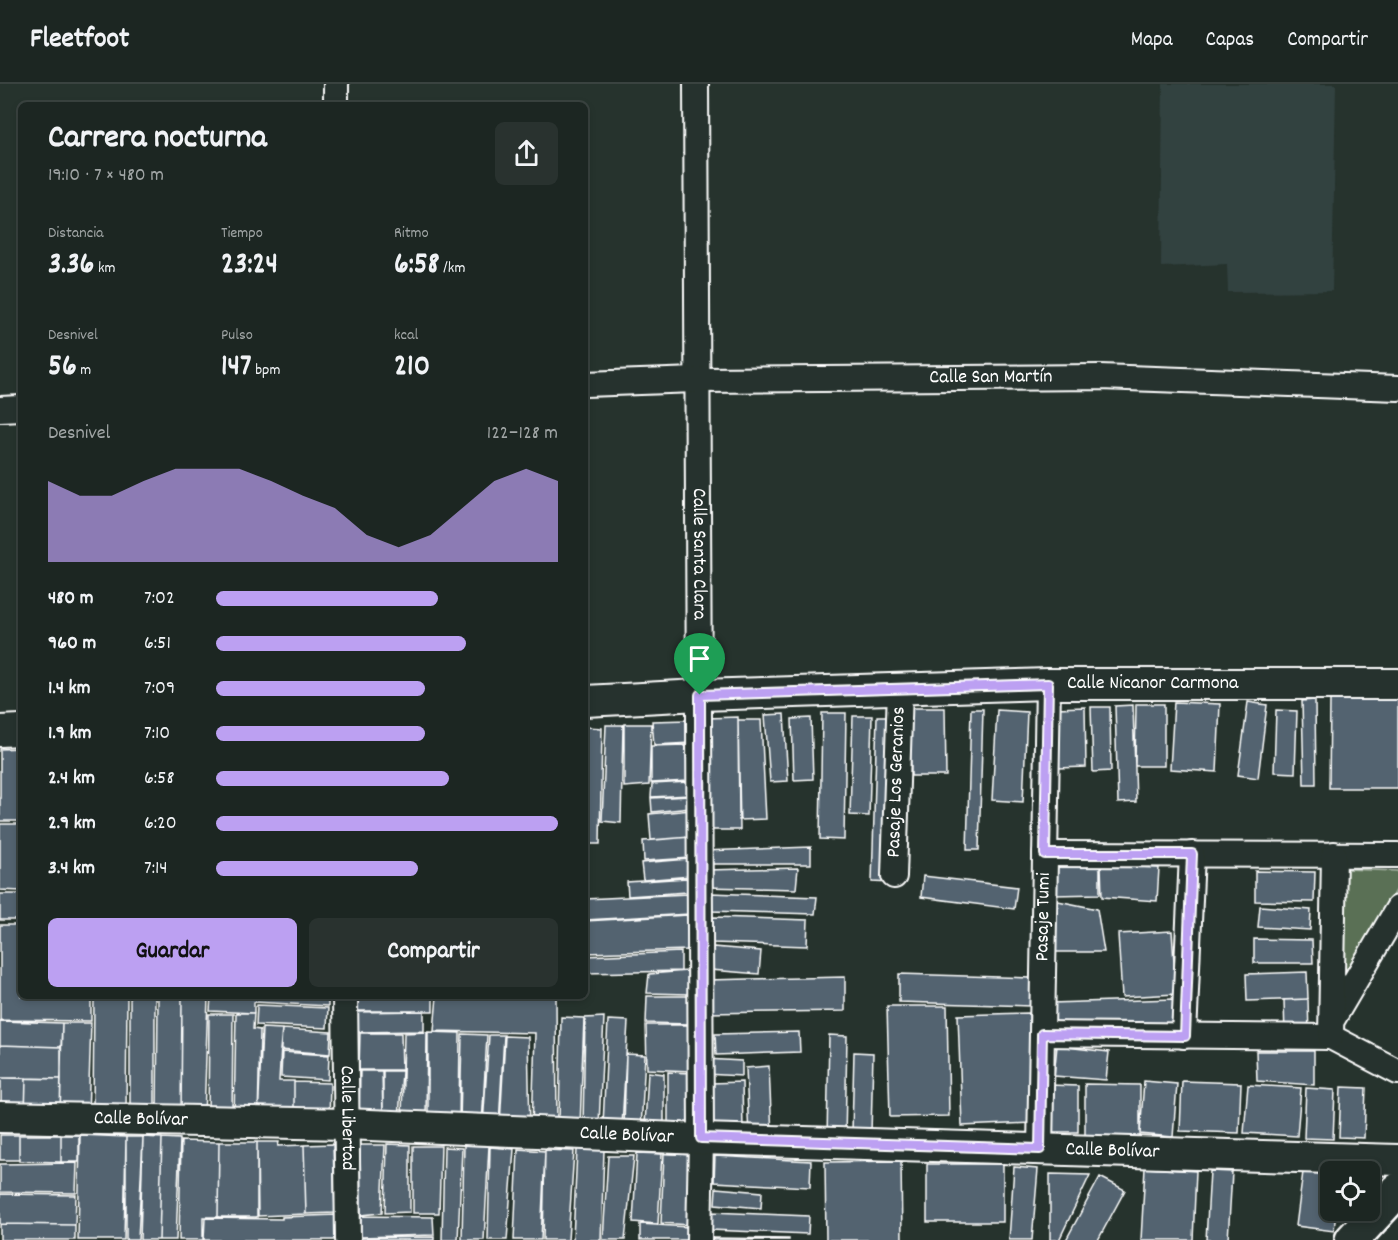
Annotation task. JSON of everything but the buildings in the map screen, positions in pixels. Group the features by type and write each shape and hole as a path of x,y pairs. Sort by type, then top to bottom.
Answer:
{"main road":[{"path":"1352,1240 1398,1190"}],"street":[{"path":"336,84 336,102"},
{"name":"Calle Santa Clara","path":"696,84 696,381 700,695 701,1138 699,1240"},
{"name":"Calle San Martín","path":"588,384 1100,376 1398,388"},
{"path":"0,409 18,408"},
{"name":"Calle Nicanor Carmona","path":"588,701 1048,684 1398,684"},
{"name":"Pasaje Tumi","path":"1040,1149 1048,684"},
{"name":"Pasaje Los Geranios","path":"894,876 900,688"},
{"path":"0,731 18,730"},
{"path":"1045,854 1398,855"},
{"path":"1185,1036 1192,854"},
{"path":"1332,1028 1334,854"},
{"path":"1332,1028 1398,908"},
{"name":"Calle Libertad","path":"345,999 348,1240"},
{"path":"1042,1034 1185,1036 1332,1028 1398,1072"},
{"name":"Calle Bolívar","path":"0,1117 346,1124 701,1138 1398,1160"}],"shaded area":[{"path":"1163,84 1336,84 1332,291 1228,292 1227,264 1161,267"}],"green space":[{"path":"1345,869 1398,871 1398,887 1338,992"}],"route":[{"path":"1048,684 1045,854 1192,854 1185,1036 1042,1034 1040,1149 701,1138 700,695 1048,684"}]}
